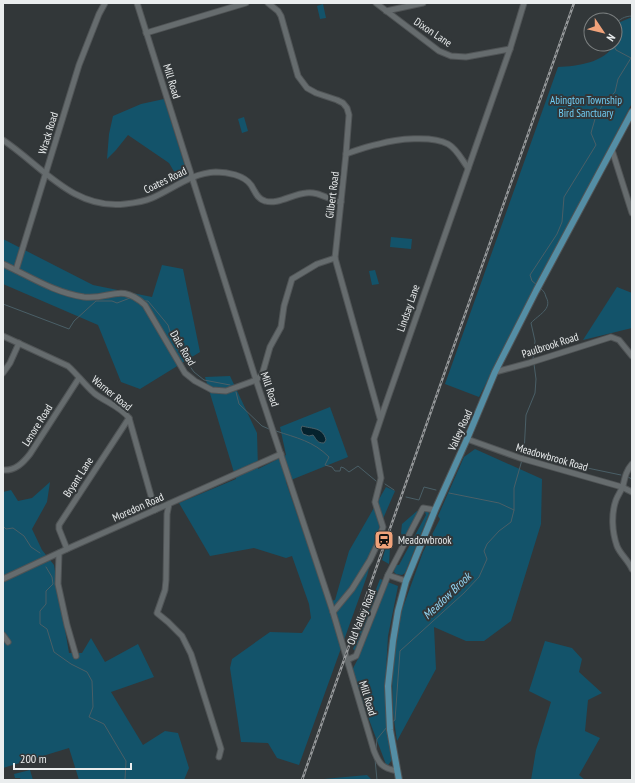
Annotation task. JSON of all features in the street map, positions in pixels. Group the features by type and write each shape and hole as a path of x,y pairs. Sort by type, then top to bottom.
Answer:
{"main road":[{"name":"Valley Road","path":"399,780 390,730 388,686 398,611 406,581 495,372 536,291 632,112"}],"street":[{"name":"Wrack Road","path":"16,270 79,65 96,21 105,3"},
{"name":"Mill Road","path":"137,3 256,380 332,612 374,751 378,762 388,769 397,771"},
{"path":"146,33 246,3"},
{"name":"Gilbert Road","path":"268,3 278,11 281,16 298,76 307,88 316,93 337,100 347,108 349,115 335,258 380,419"},
{"name":"Dixon Lane","path":"376,3 439,51 451,56 466,57 510,48"},
{"path":"386,11 423,3"},
{"name":"Lindsay Lane","path":"332,612 352,589 370,560 383,526 375,502 381,478 374,439 510,48 524,3"},
{"path":"346,154 383,143 409,139 437,141 448,144 455,150 468,168"},
{"name":"Coates Road","path":"3,140 70,192 85,200 93,202 113,205 144,201 192,177 214,172 236,175 248,181 260,198 266,201 281,200 298,194 310,192 320,194 340,202"},
{"path":"612,150 632,213"},
{"path":"256,380 262,375 270,347 281,327 284,306 292,279 317,264 335,258"},
{"name":"Dale Road","path":"3,264 57,290 84,297 122,292 137,298 145,305 185,373 194,381 212,390 226,391 256,380"},
{"name":"Warner Road","path":"3,336 68,366 95,394 125,413 129,418 155,510"},
{"name":"Paulbrook Road","path":"495,372 529,363 611,337 619,340 632,356"},
{"path":"3,373 10,363 19,343"},
{"name":"Lenore Road","path":"3,470 14,469 30,454 78,378"},
{"name":"Bryant Lane","path":"67,549 58,529 59,525 129,418"},
{"name":"Meadowbrook Road","path":"467,439 528,461 622,487 632,492"},
{"name":"Moredon Road","path":"3,579 281,454"},
{"path":"632,464 627,469 616,501 613,515 614,534 617,548 632,569"},
{"path":"169,504 165,590 158,613 182,636 191,654 220,749 219,757"},
{"name":"Old Valley Road","path":"347,660 356,656 388,575 423,508 435,510"},
{"path":"59,553 58,584 67,625 76,656"},
{"path":"388,575 406,581"},
{"path":"3,635 8,642"}],"green space":[{"path":"323,4 326,18 320,19 317,6"},
{"name":"Abington Township Bird Sanctuary","path":"632,17 632,103 479,397 445,384 558,67 574,66 590,62 608,52 623,52 623,21"},
{"path":"164,99 188,176 179,180 169,163 128,135 107,159 109,134 113,116 141,104"},
{"path":"244,117 248,131 242,133 238,119"},
{"path":"391,237 412,239 411,249 390,247"},
{"path":"3,239 93,285 152,297 162,265 183,269 200,352 140,389 121,382 98,325 3,284"},
{"path":"375,270 379,284 372,285 369,271"},
{"path":"617,287 632,293 632,328 583,340"},
{"path":"230,376 257,433 258,469 286,455 280,427 330,407 348,457 286,482 327,602 335,600 349,551 386,487 395,491 379,528 367,576 299,765 277,758 268,743 241,742 230,668 232,659 270,632 302,633 311,618 309,604 292,556 286,558 254,548 210,556 179,503 236,479 205,377"},
{"path":"475,449 542,479 541,524 511,621 484,641 466,641 434,627 436,669 397,741 393,713 392,677 396,637 402,610 423,552 440,519 438,516 464,457"},
{"path":"50,482 47,502 32,529 42,550 54,565 69,653 82,653 91,638 105,662 138,644 154,677 111,692 143,745 165,731 178,733 189,768 184,780 79,780 69,748 3,768 3,492 11,490 18,501 32,498"},
{"path":"417,511 419,512 403,537 401,533 402,524"},
{"path":"426,511 428,511 429,514 405,573 402,575 396,574 394,572 395,565 399,565 426,515"},
{"path":"386,547 390,548 389,564 382,560"},
{"path":"380,579 398,586 388,636 385,688 393,758 387,767 351,672 360,655 353,649"},
{"path":"545,641 572,648 582,659 579,672 602,693 588,700 585,731 600,738 579,775 585,780 531,780 536,750 551,702 529,691"},
{"path":"30,770 33,780 21,780 20,778 15,778 14,774"},
{"path":"367,775 372,780 313,780"}],"shaded area":[{"path":"302,426 320,431 325,436 326,440 324,443 318,442 313,435 309,436 303,434 301,429"}],"waterway":[{"name":"Meadow Brook","path":"623,18 632,16"},
{"name":"Meadow Brook","path":"537,285 532,281 530,275 557,234 562,222 564,197 596,145 591,133 595,119 603,104 615,92 618,79 631,58 620,52"},
{"name":"Meadow Brook","path":"533,359 535,341 531,323 544,312 548,305 545,293 541,289"},
{"path":"3,304 69,329 74,321 96,301 112,301 117,303 130,298"},
{"path":"144,301 148,301 168,325 172,338 194,372 204,380 230,385"},
{"name":"Meadow Brook","path":"523,457 526,415 535,393 536,379 534,364"},
{"path":"236,392 239,404 262,426 269,429"},
{"path":"276,431 317,447 329,457 325,465 332,467 335,471 340,471 341,467 349,472 358,466 376,481"},
{"path":"525,453 621,475"},
{"name":"Meadow Brook","path":"392,722 395,720 400,651 464,593 479,577 487,559 484,551 487,544 499,531 511,522 514,510 514,488 522,460"},
{"path":"628,477 632,479"},
{"path":"385,484 394,490"},
{"path":"406,497 419,500 424,487 436,490"},
{"path":"449,493 499,503 514,510"},
{"path":"3,526 6,529 13,528 24,536 31,547 40,553"},
{"path":"46,567 52,577 53,584 46,591 46,604 40,611 40,624 47,629 54,652 71,664 87,672 92,681 93,707 89,717 104,724 126,761 125,780"},
{"name":"Meadow Brook","path":"376,750 377,739 387,727"},
{"name":"Meadow Brook","path":"375,759 377,780"}],"railway":[{"path":"302,780 574,3"}],"place":[{"name":"Meadowbrook","path":"384,540"}]}
